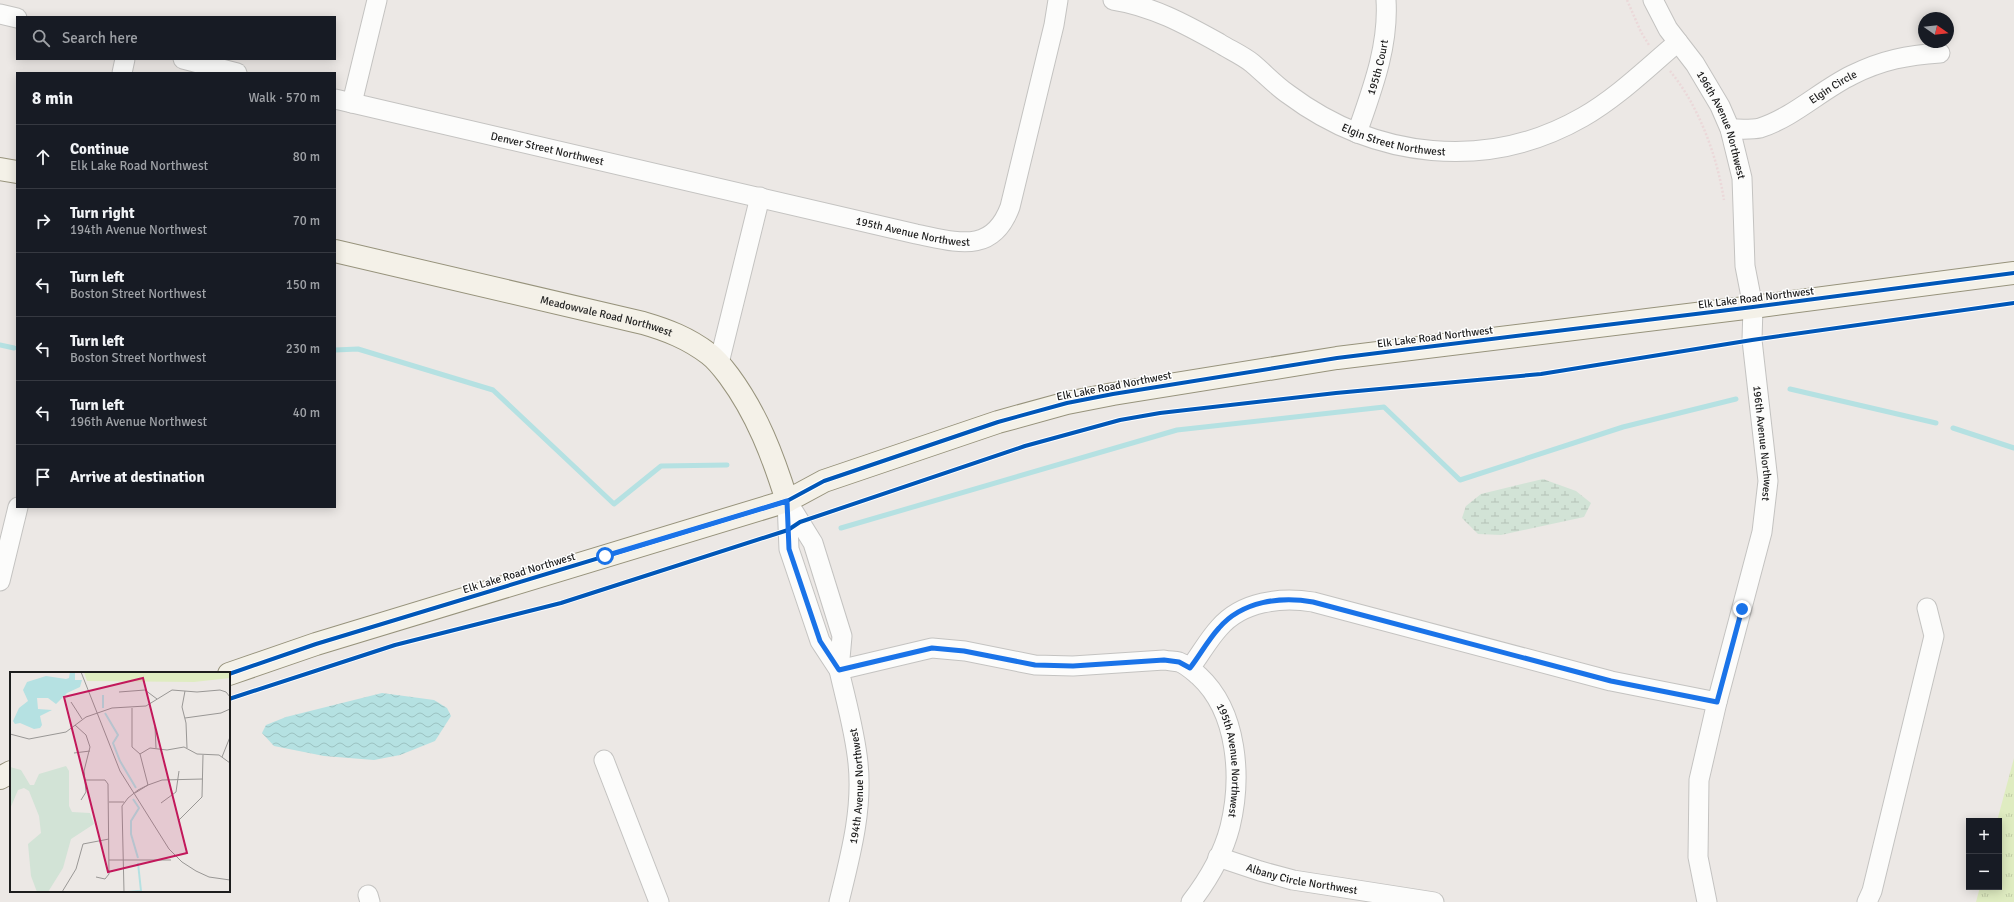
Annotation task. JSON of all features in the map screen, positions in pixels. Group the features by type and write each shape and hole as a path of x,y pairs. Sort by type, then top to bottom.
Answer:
{"street":[{"path":"343,101 378,0"},
{"name":"195th Avenue Northwest","path":"760,196 956,242 968,243 990,236 1006,220 1016,187 1054,26 1058,0"},
{"name":"Elgin Street Northwest","path":"1113,0 1167,15 1199,31 1251,62 1288,94 1324,118 1384,143 1436,152 1475,151 1521,143 1564,127 1584,116 1620,90 1678,42"},
{"name":"195th Court","path":"1357,133 1384,44 1386,0"},
{"name":"196th Avenue Northwest","path":"1653,0 1668,29 1708,84 1730,129 1742,178 1745,266 1753,307 1752,340 1768,481 1762,532 1717,702 1699,780 1698,857 1707,902"},
{"path":"0,14 16,18"},
{"name":"Elgin Circle","path":"1730,129 1758,128 1767,125 1799,108 1851,75 1883,61 1916,54 1940,53"},
{"path":"122,72 125,60"},
{"path":"187,60 233,72"},
{"name":"Denver Street Northwest","path":"343,101 760,196"},
{"path":"0,168 16,172"},
{"path":"719,363 760,196"},
{"name":"Meadowvale Road Northwest","path":"336,251 668,330 679,335 704,350 719,363 754,415 773,456 787,501"},
{"name":"Elk Lake Road Northwest","path":"230,674 316,644 787,501 824,481 998,422 1067,403 1113,394 1337,358 1753,307 2014,273"},
{"name":"194th Avenue Northwest","path":"787,501 789,549 820,641 839,670 858,763 859,801 855,836 840,902"},
{"path":"0,581 18,508"},
{"path":"839,670 932,648 964,651 1035,665 1073,666 1164,660 1179,662 1190,668 1219,628 1232,616 1250,607 1276,600 1295,599 1313,602 1611,681 1717,702"},
{"path":"1867,902 1874,884 1934,636 1927,608"},
{"name":"195th Avenue Northwest","path":"1190,668 1214,692 1223,709 1234,755 1235,791 1229,828 1218,857 1191,902"},
{"path":"604,760 659,902"},
{"path":"0,778 10,773"},
{"name":"Albany Circle Northwest","path":"1218,857 1293,880 1434,902"}],"path":[{"path":"1627,0 1641,32 1659,58 1678,80 1692,105 1710,147 1724,205"}],"green space":[{"path":"1543,479 1576,491 1591,503 1584,517 1501,535 1478,534 1462,518 1466,506 1481,494"},
{"path":"2014,758 2014,902 1976,902 1979,890 2002,890 2002,818 1998,818"}],"water":[{"path":"382,693 434,700 447,708 451,716 435,741 400,755 374,760 324,756 274,746 262,733 266,725 286,717"}],"waterway":[{"path":"0,345 14,348"},
{"path":"336,350 358,349 493,390 614,504 661,466 727,465"},
{"path":"1790,389 1936,423"},
{"path":"841,528 1177,430 1384,407 1460,480 1623,427 1736,399"},
{"path":"1953,428 2014,448"}],"cycle path":[{"path":"230,674 316,644 787,501 824,481 998,422 1067,403 1113,394 1337,358 1753,307 2014,273"},
{"path":"230,699 395,645 561,603 788,530 800,522 1025,446 1120,420 1160,413 1336,393 1541,374 1752,340 2014,303"}],"route":[{"path":"605,556 787,501 789,549 820,641 839,670 918,650 932,648 947,648 1035,665 1073,666 1164,660 1179,662 1190,668 1219,628 1232,616 1250,607 1276,600 1295,599 1313,602 1611,681 1717,702 1742,609"}]}
